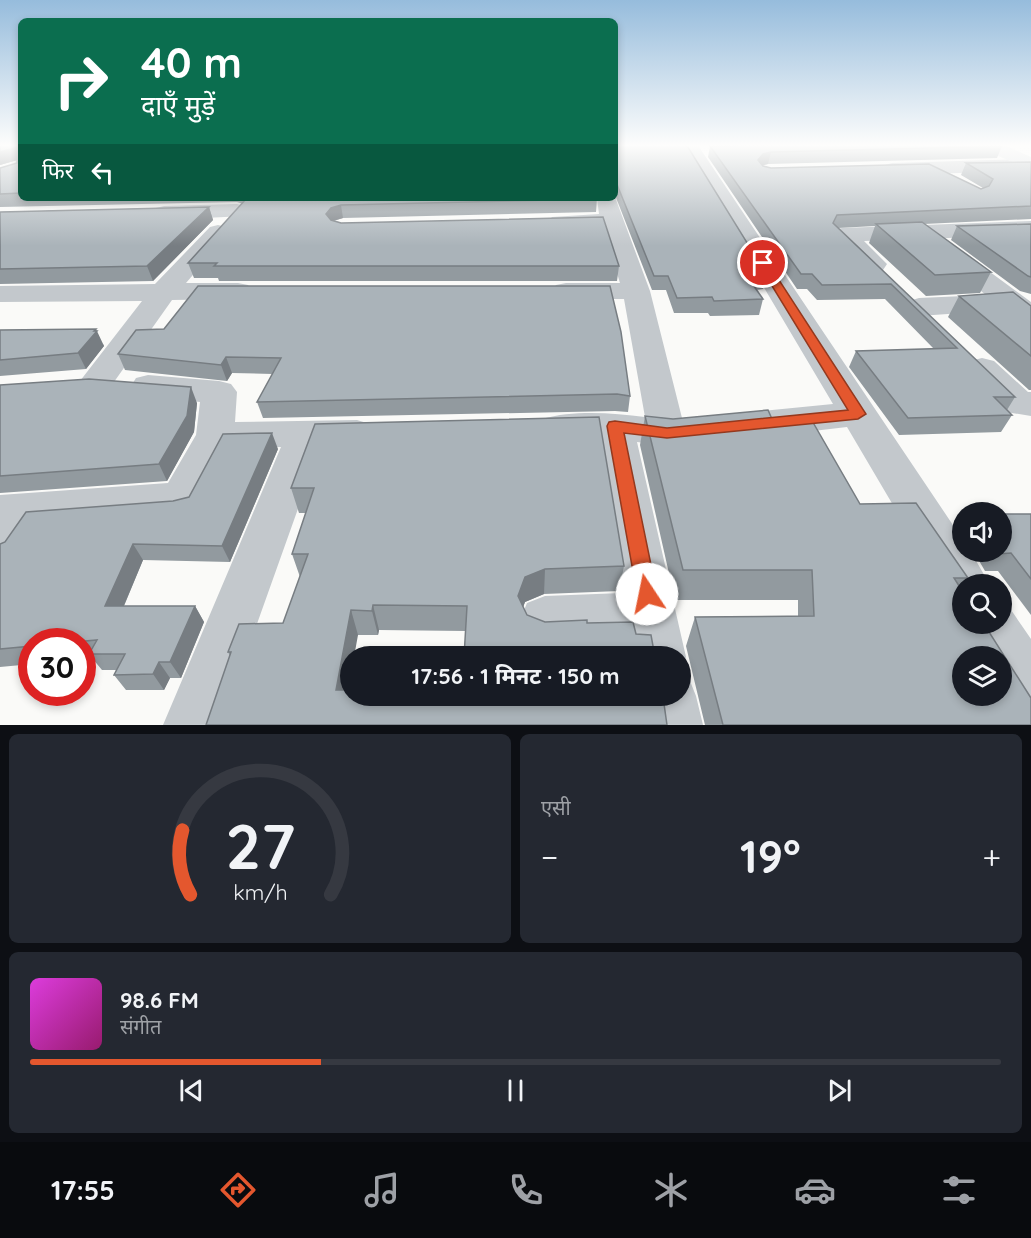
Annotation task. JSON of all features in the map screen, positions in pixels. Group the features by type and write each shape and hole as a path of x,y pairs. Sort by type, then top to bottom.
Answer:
{"street":[{"path":"716,178 858,414 959,574"},
{"path":"947,178 966,188"},
{"path":"533,222 609,209 636,291 667,433"},
{"path":"8,522 181,499 215,435 219,392 81,383 237,211 147,214"},
{"path":"920,232 1025,306"},
{"path":"1024,233 920,232 842,235 1019,404 1031,404"},
{"path":"0,294 259,291"},
{"path":"542,291 636,291"},
{"path":"905,293 1025,306"},
{"path":"519,429 615,426 667,433 858,414"},
{"path":"545,620 655,636 615,426"},
{"path":"215,435 388,432"},
{"path":"192,725 305,435"},
{"path":"997,634 1031,688"},
{"path":"670,706 674,725"}],"building":[{"path":"0,178 18,178 18,193 0,194"},
{"path":"618,178 707,178 767,275 746,275 763,299 714,301 712,297 677,298 668,276 654,276 618,187"},
{"path":"733,178 958,178 981,189 989,186 993,179 991,178 1031,178 1031,206 837,215 833,223 1015,397 994,397 1012,415 908,418 856,351 957,348 891,284 822,285 812,274 801,274"},
{"path":"244,201 512,201 341,205 331,208 326,214 331,220 341,223 603,217 619,266 214,266 217,263 188,263"},
{"path":"209,207 147,266 0,269 0,212"},
{"path":"922,222 991,272 935,275 876,224"},
{"path":"1031,224 1031,277 957,226"},
{"path":"198,286 610,286 621,332 630,396 617,394 257,402 281,358 226,357 221,365 118,354 136,330 164,329"},
{"path":"1013,292 1031,306 1031,356 959,296"},
{"path":"96,329 94,331 97,331 78,353 0,360 0,330"},
{"path":"89,379 191,387 187,416 159,464 0,476 0,385"},
{"path":"768,410 772,419 811,419 860,504 916,503 952,555 952,562 957,562 965,574 952,574 952,634 990,634 998,646 952,646 952,706 1012,706 1012,668 1031,698 1031,725 723,725 695,617 814,616 812,570 683,570 645,416 673,419"},
{"path":"599,417 624,566 545,569 525,577 518,596 527,615 545,622 587,620 587,623 633,622 636,634 651,635 653,646 465,646 467,606 373,605 372,611 351,610 344,646 340,646 340,669 336,690 340,690 340,706 664,706 667,725 206,725 239,624 283,623 308,554 292,554 314,488 291,488 315,424"},
{"path":"272,433 222,546 133,544 105,606 195,606 170,662 159,662 153,674 114,675 125,654 96,654 96,628 18,628 18,647 0,649 0,544 5,542 26,512 173,501 189,497 223,434"},
{"path":"1012,514 1031,514 1031,579 1012,554"}],"route":[{"path":"647,594 615,426 667,433 858,414 763,263"}]}
